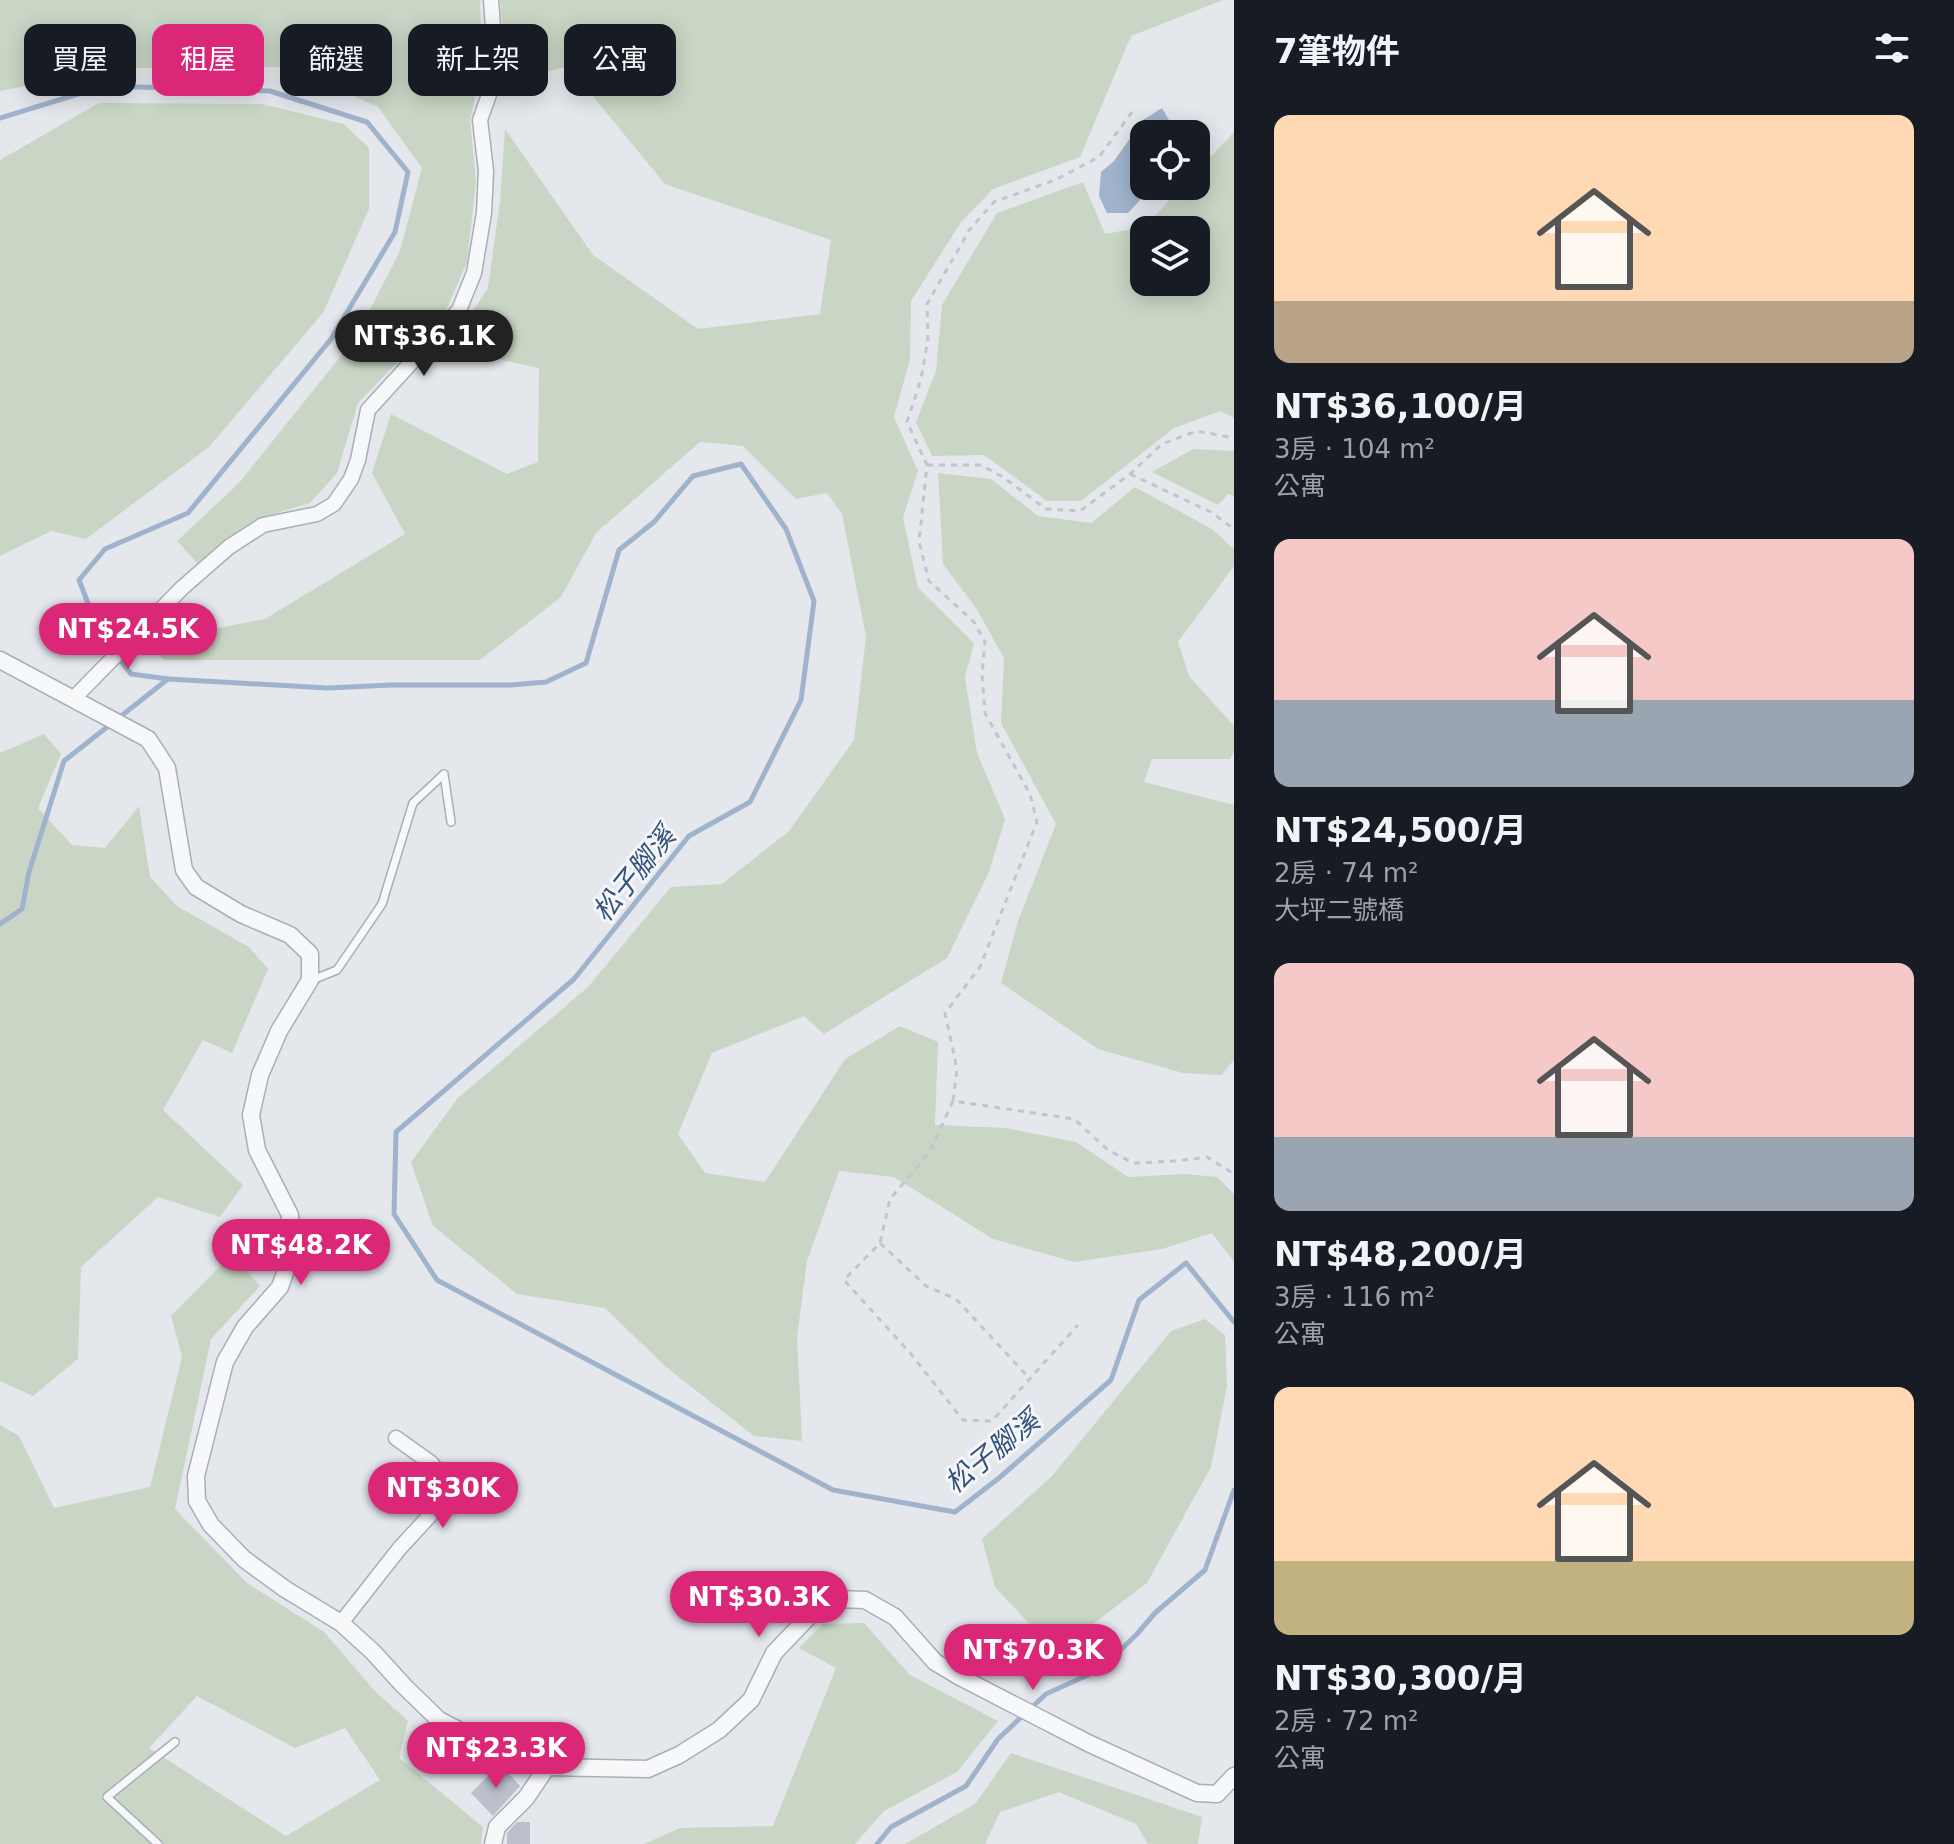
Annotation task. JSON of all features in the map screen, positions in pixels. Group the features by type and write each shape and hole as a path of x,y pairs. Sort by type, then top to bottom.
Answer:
{"street":[{"path":"81,702 91,680 182,588 229,547 263,525 317,514 334,504 351,479 358,460 368,410 459,310 474,273 484,213 486,171 480,120 491,89 495,54 491,0"},
{"path":"0,660 148,739 167,768 184,870 196,887 241,914 290,935 310,954 310,980 279,1031 260,1075 251,1115 257,1150 290,1215 291,1256 280,1287 245,1327 225,1362 196,1476 197,1501 211,1525 244,1559 285,1589 341,1623 439,1720 547,1767 648,1769 679,1755 719,1730 751,1700 774,1653 815,1610 838,1599 865,1600 895,1617 935,1662 960,1677 1088,1743 1197,1793 1217,1794 1234,1776"},
{"path":"341,1623 399,1549 434,1511 442,1495 442,1476 431,1463 396,1438"},
{"path":"493,1844 497,1827 526,1798 547,1767"}],"lane":[{"path":"310,980 337,970 382,904 413,803 444,774 451,822"},
{"path":"158,1844 107,1797 175,1742"}],"path":[{"path":"1078,1325 992,1421 963,1420 911,1354 844,1280 880,1243 890,1199 929,1153 953,1101 957,1069 945,1013 980,967 1037,822 1030,794 985,713 982,674 985,642 974,622 929,581 919,542 927,465 907,422 921,379 928,339 927,304 970,229 994,202 1055,180 1099,157 1132,112"},
{"path":"927,465 981,465 1046,509 1080,511 1130,474 1162,444 1197,431 1234,438"},
{"path":"1130,474 1211,512 1234,529"},
{"path":"953,1101 1074,1119 1108,1150 1133,1163 1207,1157 1234,1174"},
{"path":"880,1243 926,1286 956,1299 1030,1379"}],"green space":[{"path":"0,0 480,0 481,24 408,24 408,96 475,96 470,121 476,182 467,262 445,313 358,403 337,473 310,503 257,519 197,563 177,541 239,483 356,337 400,251 422,168 378,107 354,96 392,96 392,24 280,24 280,67 264,67 264,24 152,24 152,68 136,68 136,24 24,24 24,86 0,91"},
{"path":"500,0 1223,0 1131,36 1080,157 993,189 961,222 911,301 910,359 894,417 918,471 903,517 918,588 974,643 965,677 977,753 1005,819 989,872 947,958 824,1034 804,1016 712,1053 678,1134 705,1173 765,1182 845,1059 900,1026 938,1042 935,1125 1006,1128 1076,1142 1128,1177 1184,1174 1217,1177 1234,1194 1234,1262 1212,1233 1162,1249 1074,1262 993,1239 894,1177 839,1171 807,1261 797,1337 802,1441 754,1436 666,1367 605,1308 517,1294 433,1226 411,1162 457,1099 588,987 671,887 722,884 789,831 854,740 866,637 842,514 827,493 796,499 743,446 700,442 596,533 561,597 480,660 164,660 150,641 265,619 405,534 372,473 391,414 507,474 538,462 539,368 448,348 488,288 500,201 505,129 593,255 698,329 820,314 831,240 665,184 593,96 676,96 676,24 564,24 564,67 548,72 548,24 502,24"},
{"path":"99,103 262,104 344,124 369,148 369,209 323,313 209,447 86,539 51,531 0,556 0,160"},
{"path":"1234,132 1234,418 1220,411 1174,428 1081,501 1047,501 984,455 932,456 916,422 936,371 942,305 997,213 1083,182 1105,234 1130,230 1130,296 1210,296 1210,216 1154,216 1170,200 1210,200 1210,157"},
{"path":"1193,449 1234,451 1234,496 1228,494 1218,505 1152,472"},
{"path":"938,473 991,479 1038,516 1091,523 1135,487 1212,529 1234,549 1234,566 1178,642 1189,676 1234,726 1234,751 1230,759 1152,759 1144,782 1234,805 1234,1060 1221,1075 1183,1073 1098,1049 1001,983 1018,921 1056,824 1001,723 1004,658 976,608 943,564"},
{"path":"44,734 61,754 38,808 72,845 105,848 139,806 150,877 177,906 249,947 268,969 232,1053 203,1040 163,1110 243,1185 220,1217 158,1197 81,1267 78,1359 33,1396 0,1381 0,753"},
{"path":"232,1254 260,1286 211,1339 175,1509 247,1583 324,1632 374,1690 408,1721 399,1758 483,1827 481,1844 0,1844 0,1425 19,1436 54,1508 150,1487 182,1357 171,1316","holes":["197,1696 295,1748 345,1728 380,1780 286,1836 149,1748"]},
{"path":"1205,1319 1225,1335 1227,1386 1211,1467 1147,1583 1056,1652 995,1587 982,1539 1052,1476 1171,1331"},
{"path":"864,1623 910,1675 998,1721 957,1772 884,1811 855,1844 644,1844 680,1828 773,1826 836,1668 799,1648 823,1624"},
{"path":"1011,1753 1202,1817 1198,1844 1148,1844 1136,1824 1059,1792 1000,1812 985,1844 905,1844 975,1804"}],"water":[{"path":"1162,108 1169,120 1143,120"},
{"path":"1130,138 1130,200 1140,200 1128,213 1107,213 1099,196 1101,172 1114,161"}],"building":[{"path":"500,1764 520,1786 493,1816 471,1793"},
{"path":"517,1822 530,1822 530,1844 507,1844 507,1833"}],"waterway":[{"name":"松子腳溪","path":"0,118 104,86 270,91 367,122 408,172 395,232 331,339 188,513 105,549 79,580 99,632 131,674 327,688 546,682 586,663 619,550 654,522 693,476 741,464 786,529 814,601 801,700 750,802 689,836 574,979 396,1132 394,1214 437,1280 833,1490 955,1512 999,1478 1111,1380 1139,1300 1186,1263 1234,1322"},
{"path":"0,924 22,909 29,872 64,761 168,679"},
{"name":"松子腳溪","path":"877,1844 891,1827 966,1786 998,1739 1046,1694 1101,1669 1155,1613 1205,1570 1234,1490"}]}
